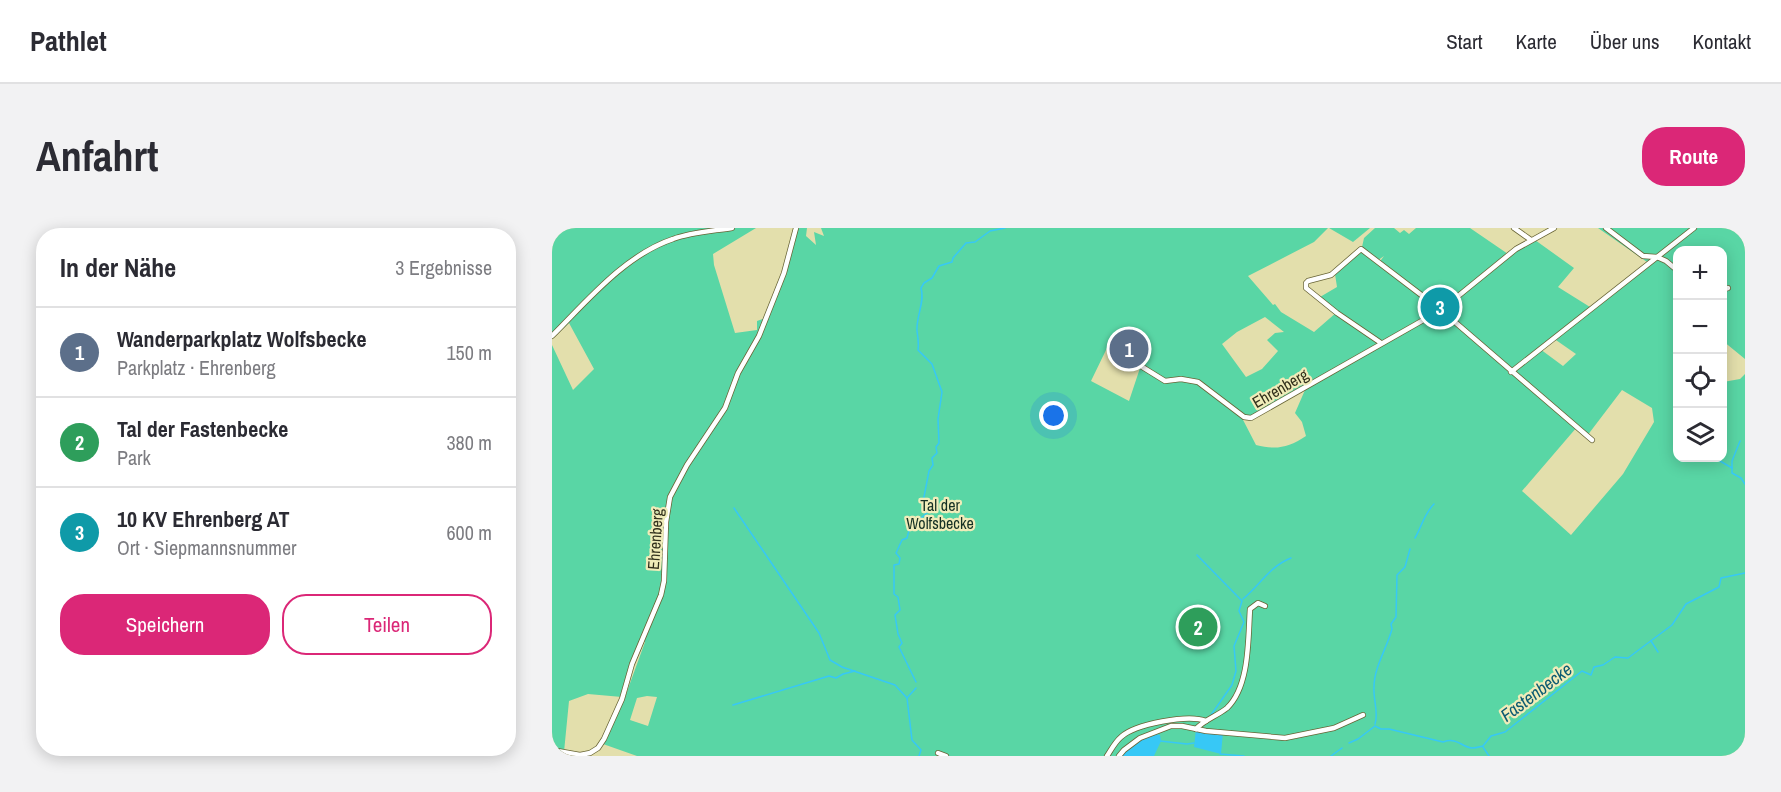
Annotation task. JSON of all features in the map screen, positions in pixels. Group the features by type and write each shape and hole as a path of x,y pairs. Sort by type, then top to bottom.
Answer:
{"street":[{"path":"552,336 604,281 653,247 674,238 732,228"},
{"name":"Ehrenberg","path":"595,756 622,699 634,659 661,595 670,497 687,465 724,408 738,373 759,336 784,273 796,228"},
{"path":"1514,228 1531,240"},
{"name":"Ehrenberg","path":"1131,360 1165,381 1181,379 1198,382 1244,417 1251,418 1441,310 1531,240 1554,228"},
{"path":"1606,228 1643,256 1657,257 1673,267"},
{"path":"1511,372 1694,228"},
{"path":"1381,343 1337,313 1306,288 1306,283 1331,275 1360,249 1441,310 1592,440"},
{"path":"1196,729 1227,707 1234,697 1242,678 1247,655 1250,609 1258,603 1265,606"},
{"path":"1119,756 1134,741 1160,729 1182,726 1285,738 1334,728 1363,715"},
{"path":"1107,756 1122,736 1142,728 1178,718 1191,717 1206,721"},
{"path":"552,750 580,755 598,748"},
{"path":"938,753 946,756"}],"green space":[{"name":"Tal der Wolfsbecke","path":"552,228 756,228 713,254 714,265 735,333 757,330 757,321 765,318 789,254 796,228 807,228 806,236 816,245 814,232 824,236 821,228 1328,228 1314,242 1248,276 1281,312 1314,332 1337,312 1320,297 1337,287 1335,274 1361,251 1378,264 1384,256 1377,261 1362,247 1364,238 1375,228 1394,228 1400,233 1404,230 1409,234 1416,228 1470,228 1508,254 1444,306 1435,300 1432,302 1437,309 1384,340 1380,340 1358,325 1383,343 1441,310 1523,246 1535,240 1574,268 1558,287 1590,307 1647,262 1598,228 1745,228 1745,359 1727,344 1727,246 1673,246 1673,462 1727,462 1727,381 1740,379 1745,374 1745,756 637,756 603,744 625,697 645,642 641,639 632,658 622,697 588,694 569,701 564,752 552,748 552,345 573,390 594,369 569,323 552,339","holes":["1265,317 1284,332 1275,333 1267,340 1278,351 1262,369 1246,377 1222,344 1237,332","1553,338 1576,354 1563,366 1540,349","1107,348 1141,365 1129,401 1091,381","1304,387 1305,390 1295,413 1302,422 1306,436 1282,447 1256,445 1241,416 1254,415","1622,390 1652,408 1654,422 1623,474 1571,535 1522,491 1577,427 1587,436","657,697 648,726 630,720 637,698"]},
{"path":"1329,228 1370,228 1353,242"}],"water":[{"path":"1196,729 1223,732 1221,754 1194,747"},
{"path":"1160,735 1161,741 1154,756 1121,756 1137,739"}],"waterway":[{"path":"916,682 899,647 902,643 895,615 900,610 898,597 894,594 894,565 899,564 900,558 896,553 902,540 907,538 911,523 929,511 929,506 923,502 929,471 933,465 932,458 937,453 936,447 939,443 938,419 942,392 932,364 918,350 917,325 922,299 921,288 932,278 939,266 952,262 966,243 975,242 990,231 1005,228"},
{"path":"1740,441 1732,461 1732,473 1741,478 1745,484"},
{"path":"1722,462 1732,468"},
{"path":"1415,538 1425,516 1434,504"},
{"path":"734,508 819,633 830,660 842,667 895,685 907,698"},
{"path":"1375,724 1375,680 1378,665 1390,636 1391,624 1396,617 1397,575 1405,567 1410,549"},
{"path":"1197,555 1242,601 1239,611 1244,622 1234,646 1236,671 1232,685 1211,715"},
{"path":"1243,599 1271,571 1291,558"},
{"name":"Fastenbecke","path":"1349,743 1375,726 1443,742 1456,741 1472,748 1483,746 1491,736 1505,732 1582,671 1591,675 1594,667 1603,665 1615,657 1628,658 1672,625 1686,604 1719,587 1721,578 1745,573"},
{"path":"1651,641 1658,652"},
{"path":"733,705 829,676 836,678 855,671"},
{"path":"916,688 907,698 912,740 921,750 919,756"},
{"name":"Fastenbecke","path":"1160,741 1194,743"},
{"path":"1483,747 1489,756"},
{"name":"Fastenbecke","path":"1331,756 1342,748"},
{"name":"Fastenbecke","path":"1220,754 1244,756"}],"place":[{"name":"10 KV Ehrenberg AT","path":"1440,307"},
{"name":"Wanderparkplatz Wolfsbecke","path":"1129,349"},
{"name":"Tal der Fastenbecke","path":"1198,627"}]}
